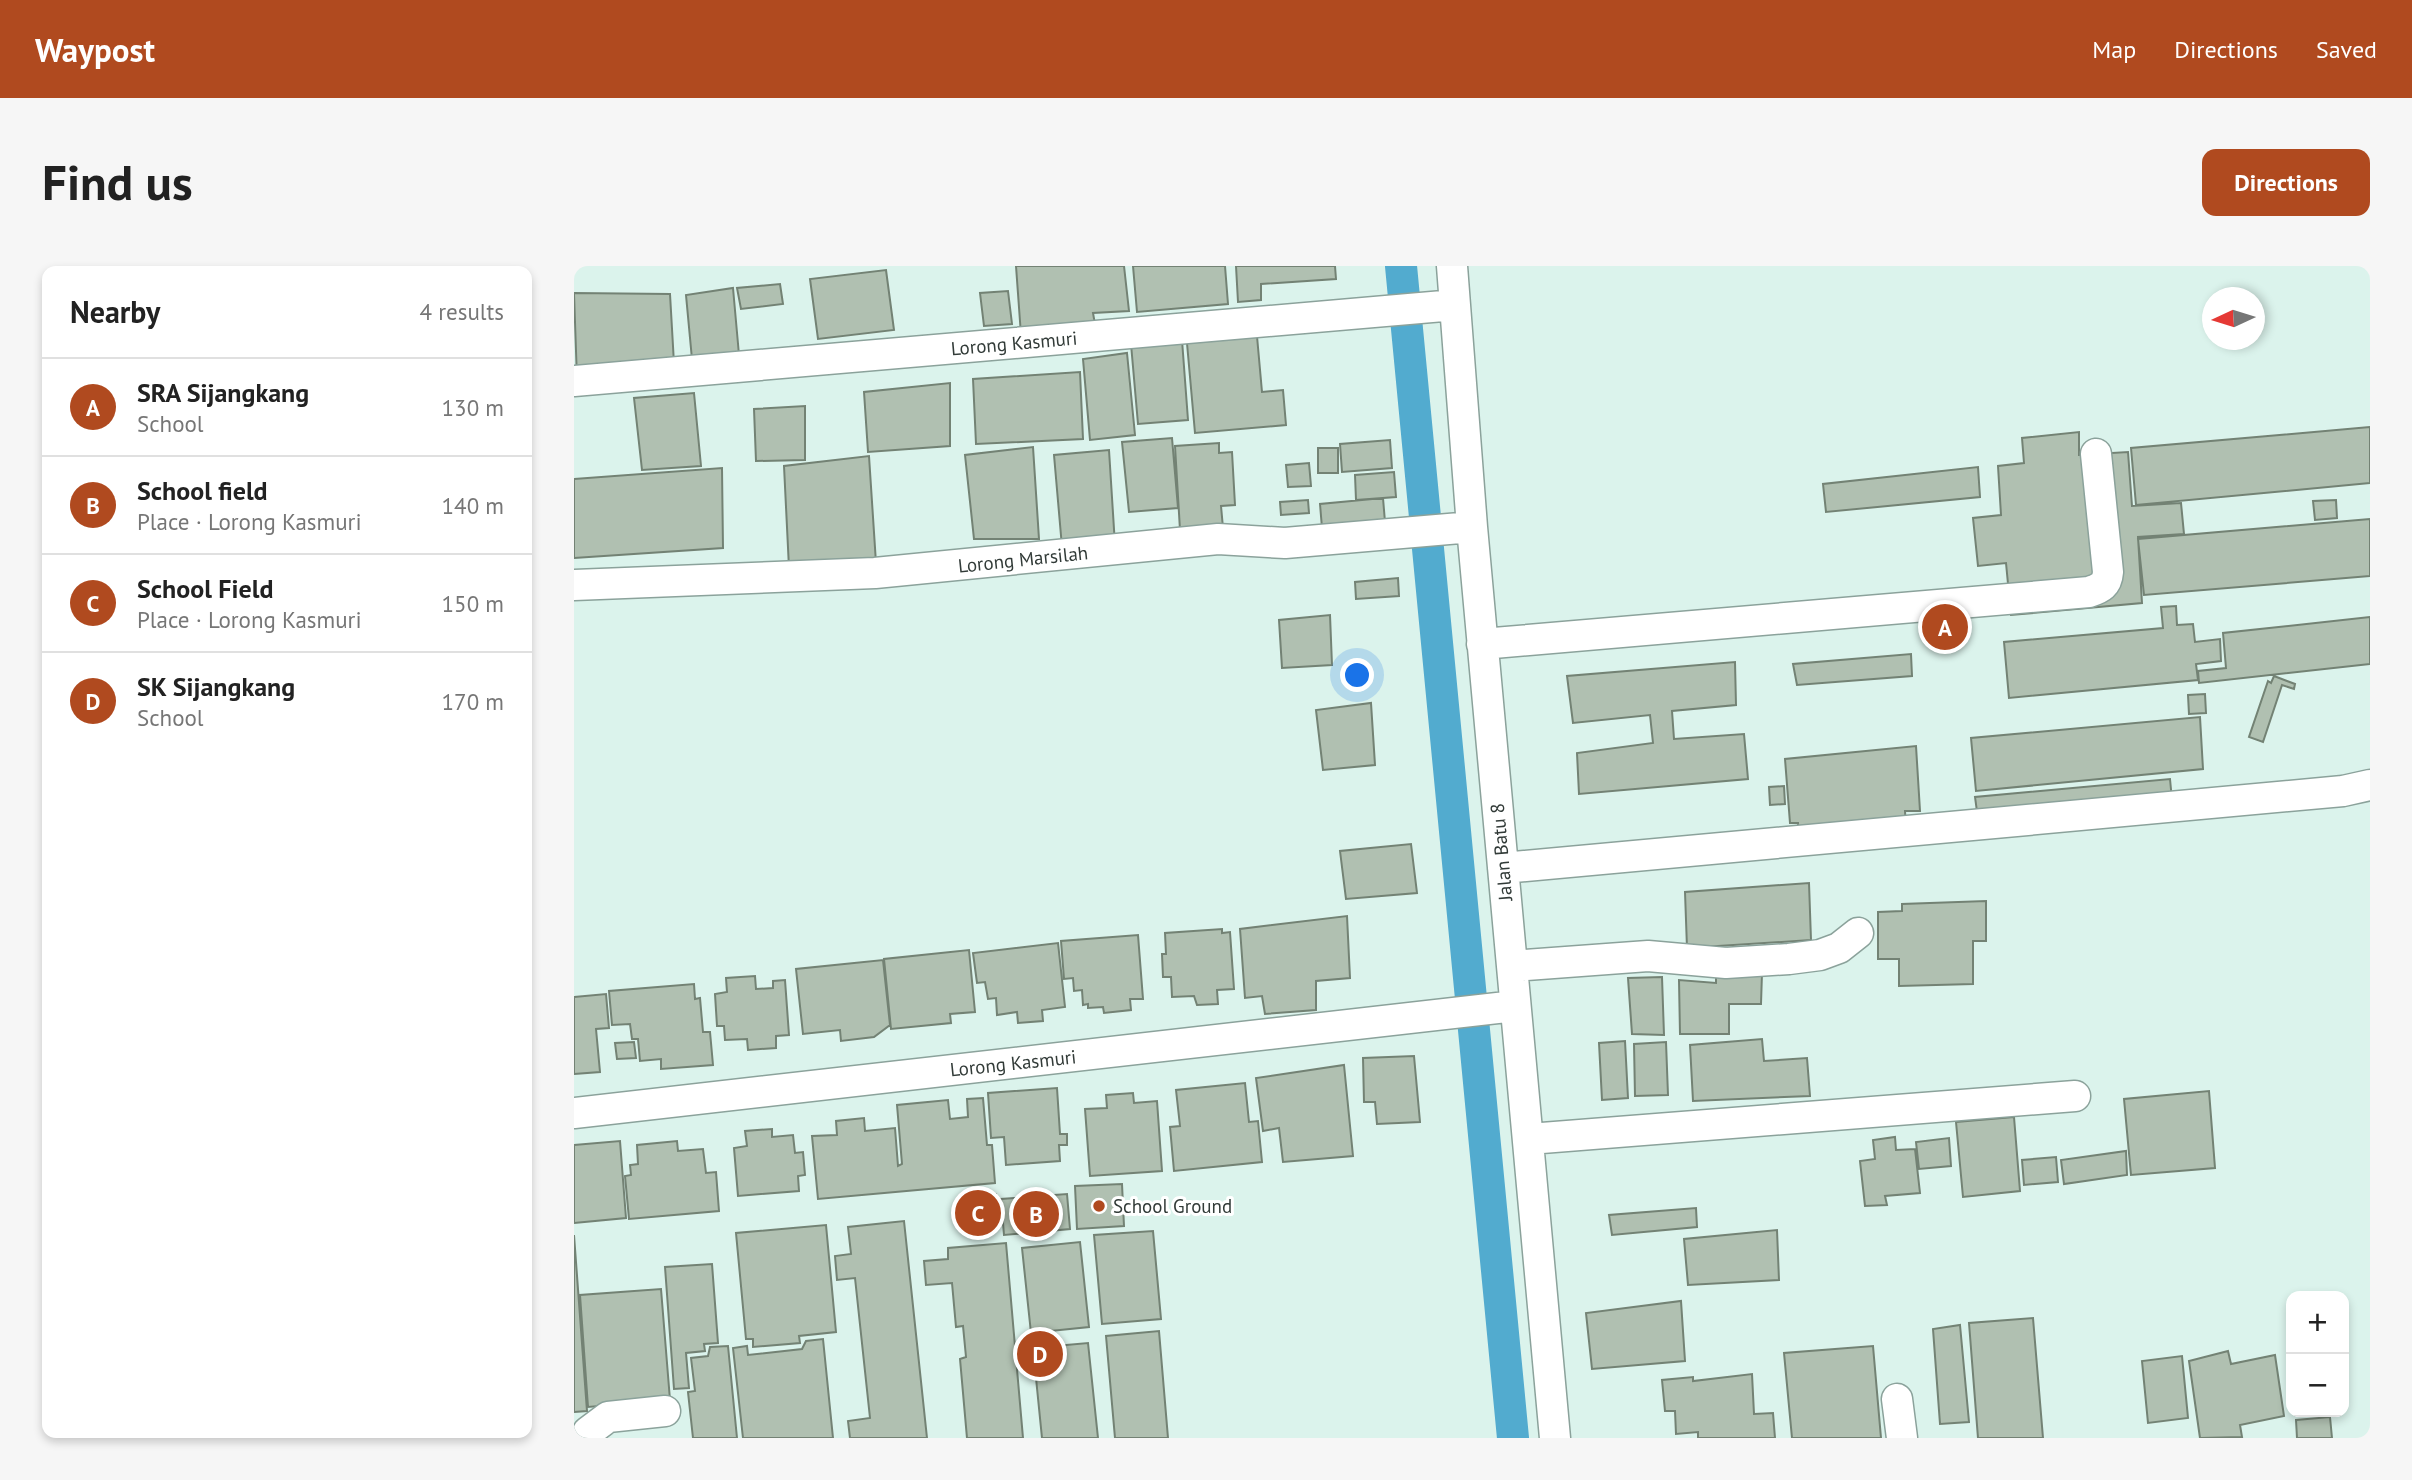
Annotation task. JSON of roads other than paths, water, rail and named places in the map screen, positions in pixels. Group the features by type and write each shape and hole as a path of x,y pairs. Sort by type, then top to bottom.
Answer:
{"street":[{"name":"Jalan Batu 8","path":"1452,266 1444,306 1472,527 1512,966 1505,1007 1529,1139 1555,1438"},
{"name":"Lorong Kasmuri","path":"574,381 1444,306"},
{"path":"1482,644 2090,592 2102,588 2108,572 2096,454"},
{"name":"Lorong Marsilah","path":"574,585 875,573 1218,539 1285,543 1472,527"},
{"path":"1503,868 2343,791 2370,785"},
{"path":"1512,966 1648,956 1726,963 1789,959 1820,955 1839,948 1858,933"},
{"name":"Lorong Kasmuri","path":"574,1113 1505,1007"},
{"path":"1529,1139 2075,1096"},
{"path":"1897,1399 1902,1438"},
{"path":"590,1438 588,1432 608,1417 665,1411"}],"waterway":[{"path":"1401,266 1513,1438"}],"place":[{"name":"SRA Sijangkang","path":"1945,627"},
{"name":"School Ground","path":"1099,1206"},
{"name":"School Field","path":"978,1213"},
{"name":"School field","path":"1036,1214"},
{"name":"SK Sijangkang","path":"1040,1354"}]}
